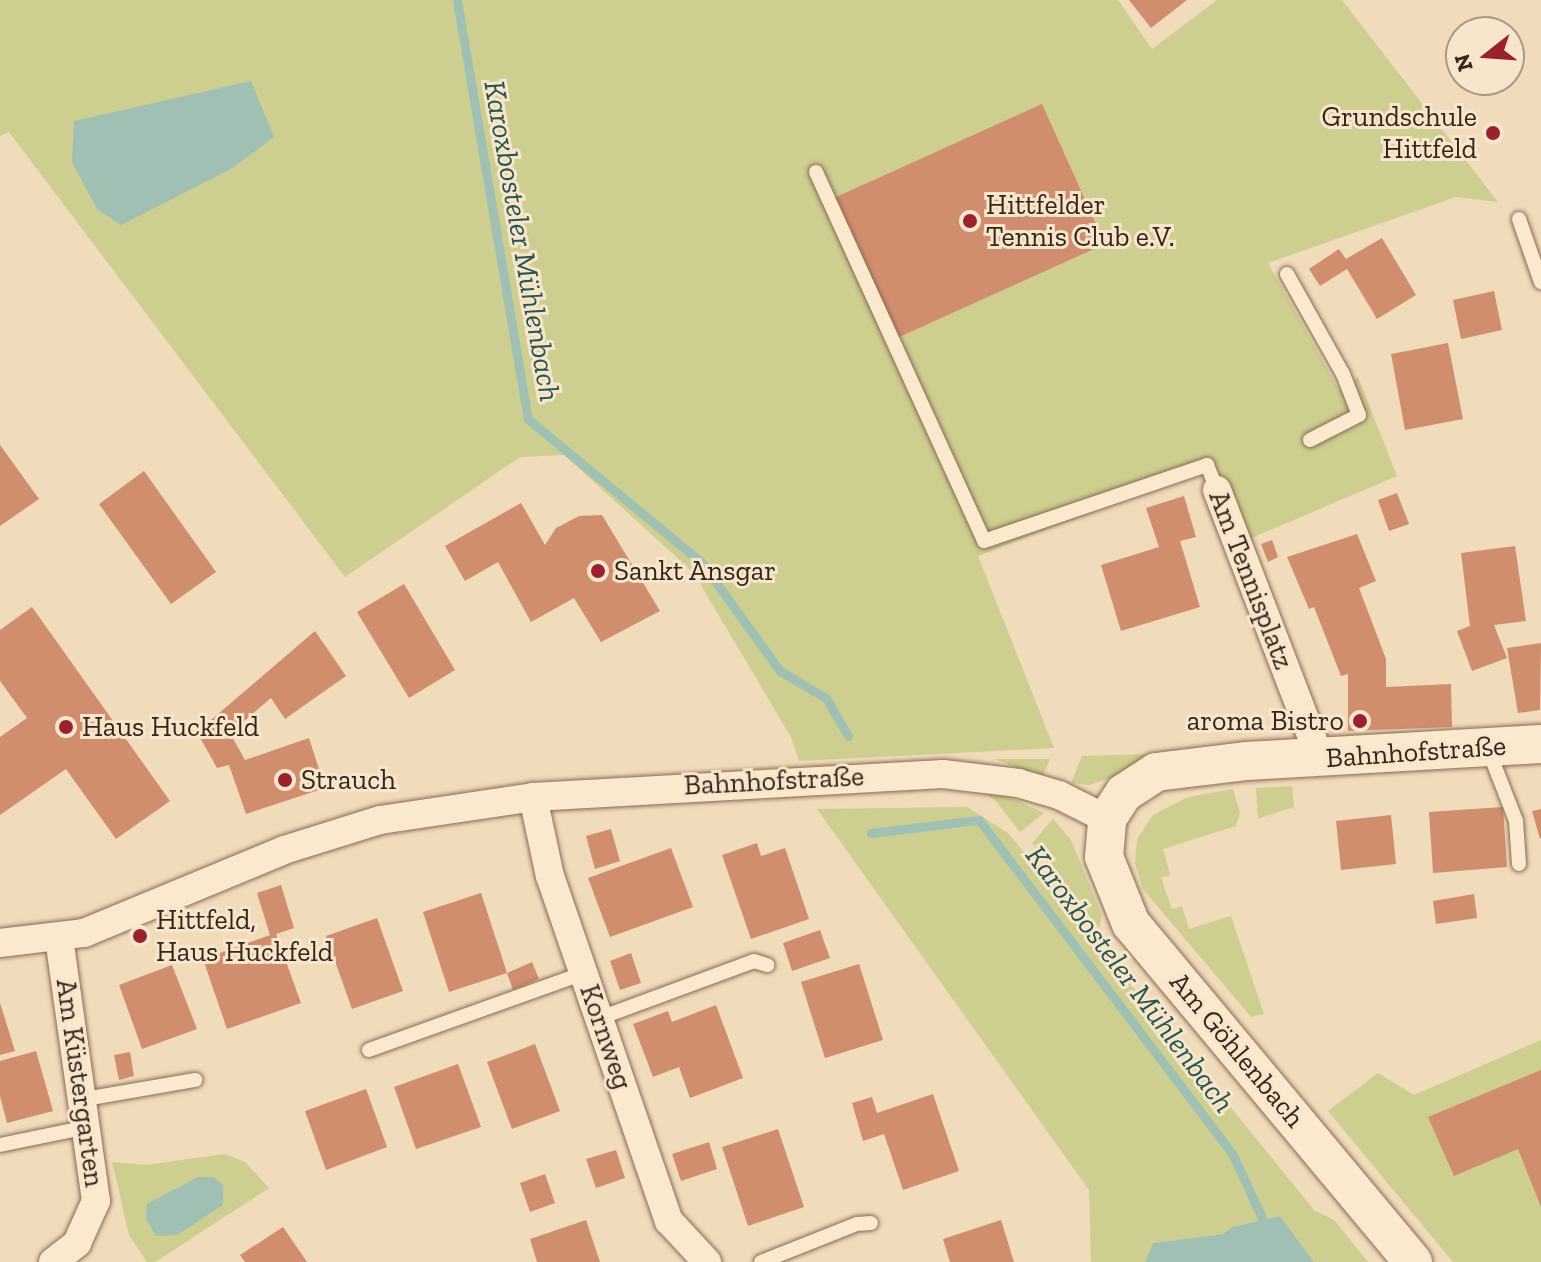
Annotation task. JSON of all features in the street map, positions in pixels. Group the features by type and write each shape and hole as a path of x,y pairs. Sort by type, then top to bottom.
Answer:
{"street":[{"name":"Am Tennisplatz","path":"1217,490 1320,759"},
{"name":"Bahnhofstraße","path":"0,943 59,937 133,916 284,850 380,820 533,797 943,774 1018,783 1059,795 1107,819 1124,793 1156,772 1541,744"},
{"name":"Kornweg","path":"533,797 550,876 669,1221 707,1262"},
{"name":"Am Göhlenbach","path":"1107,819 1104,857 1108,879 1131,924 1413,1262"},
{"name":"Am Küstergarten","path":"53,1262 77,1243 96,1201 85,1099 59,937"}],"lane":[{"name":"Am Tennisplatz","path":"816,172 984,541 1207,465 1217,490"},
{"path":"1519,219 1541,282"},
{"path":"1287,274 1343,374 1359,415 1310,440"},
{"path":"1487,747 1516,821 1519,864"},
{"path":"600,1018 754,961 767,965"},
{"path":"369,1050 584,973"},
{"path":"85,1099 195,1080"},
{"path":"0,1145 88,1127"},
{"path":"761,1262 857,1224 871,1223"}],"green space":[{"path":"0,0 1118,0 1152,49 1217,0 1342,0 1498,202 1456,197 1268,263 1339,390 1358,377 1397,476 1240,543 1209,467 978,556 1054,748 799,761 791,737 693,572 564,455 520,457 345,577 9,132 0,136"},
{"path":"1149,754 1125,773 1089,785 1071,783 1082,756"},
{"path":"995,759 1050,759 1042,778"},
{"path":"1292,786 1294,807 1258,819 1256,788"},
{"path":"1233,789 1240,813 1236,826 1163,849 1170,875 1161,878 1172,909 1182,906 1189,929 1231,916 1264,1014 1251,1017 1143,889 1135,863 1137,839 1153,815 1188,797"},
{"path":"979,790 1012,798 1044,813 1020,832 995,800"},
{"path":"967,807 1008,833 1314,1210 1334,1220 1368,1262 1314,1262 1280,1216 1232,1227 1223,1234 1153,1243 1145,1262 1091,1262 1089,1190 817,809"},
{"path":"1053,819 1071,840 1102,916 1099,928 1032,843"},
{"path":"1541,1040 1541,1262 1453,1262 1328,1111 1378,1073 1414,1095"},
{"path":"225,1154 245,1162 269,1188 155,1262 147,1262 129,1235 112,1162 146,1165"}],"shaded area":[{"path":"251,81 274,137 231,169 121,225 97,209 72,162 74,121"},
{"path":"198,1177 214,1177 223,1185 223,1205 177,1235 156,1236 146,1219 147,1204"},
{"path":"1280,1216 1314,1262 1145,1262 1153,1243 1223,1234 1232,1227"}],"building":[{"path":"1129,0 1187,0 1151,28"},
{"name":"Hittfelder Tennis Club e.V.","path":"1042,104 1105,244 897,338 834,198"},
{"path":"1382,238 1416,295 1377,319 1347,269 1320,286 1309,269 1339,249 1346,259"},
{"path":"1494,291 1502,330 1461,339 1453,300"},
{"path":"1448,343 1463,419 1405,430 1391,354"},
{"path":"0,445 39,499 0,526"},
{"path":"144,471 216,572 171,604 99,504"},
{"path":"1397,493 1409,524 1389,531 1378,500"},
{"path":"1184,496 1196,537 1180,541 1200,607 1121,631 1101,565 1159,547 1146,508"},
{"path":"521,503 545,545 556,528 579,516 602,515 660,611 601,642 574,598 531,622 498,562 465,581 445,546"},
{"path":"1357,534 1376,581 1359,588 1386,659 1386,687 1451,684 1452,727 1348,731 1348,674 1341,676 1314,607 1309,609 1287,557"},
{"path":"1272,540 1278,557 1268,562 1261,544"},
{"path":"1515,546 1526,621 1494,625 1507,658 1472,671 1457,631 1470,626 1461,553"},
{"path":"404,584 455,670 409,698 357,612"},
{"name":"Haus Huckfeld","path":"32,607 170,801 116,839 66,769 0,815 0,737 27,718 0,681 0,630"},
{"path":"315,631 346,676 285,719 271,698 230,733 245,760 309,738 325,788 246,814 229,765 217,768 197,732"},
{"path":"1541,643 1540,710 1518,713 1507,648"},
{"path":"1503,807 1507,867 1433,873 1429,812"},
{"path":"1541,809 1541,838 1540,839 1532,811"},
{"path":"1391,815 1396,864 1341,870 1336,821"},
{"path":"611,829 620,861 595,869 586,836"},
{"path":"757,843 761,856 785,848 809,919 751,939 722,855"},
{"path":"671,848 693,907 610,937 588,878"},
{"path":"281,885 294,928 276,934 301,1003 227,1029 203,959 270,935 257,893"},
{"path":"481,893 507,973 449,992 423,912"},
{"path":"1474,894 1477,918 1436,924 1433,901"},
{"path":"377,918 403,991 352,1009 326,936"},
{"path":"820,930 830,958 792,971 783,943"},
{"path":"631,953 641,983 620,990 610,961"},
{"path":"532,962 539,979 513,990 507,973"},
{"path":"859,964 883,1040 825,1058 801,982"},
{"path":"172,965 197,1029 142,1049 119,985"},
{"path":"0,1003 15,1051 0,1055"},
{"path":"716,1005 743,1078 690,1098 679,1067 653,1077 633,1024 668,1011 672,1022"},
{"path":"535,1044 560,1111 512,1129 487,1062"},
{"path":"36,1051 53,1111 7,1123 0,1096 0,1061"},
{"path":"130,1052 134,1076 119,1080 114,1055"},
{"path":"458,1064 481,1127 416,1149 394,1087"},
{"path":"1541,1070 1541,1207 1518,1149 1454,1176 1428,1117"},
{"path":"366,1089 387,1147 326,1170 305,1111"},
{"path":"933,1094 959,1171 903,1190 884,1134 863,1141 852,1103 872,1097 877,1113"},
{"path":"778,1129 804,1207 748,1226 722,1147"},
{"path":"709,1142 717,1169 681,1181 672,1154"},
{"path":"616,1150 625,1178 596,1188 586,1159"},
{"path":"545,1174 555,1203 530,1212 520,1183"},
{"path":"586,1220 600,1262 537,1262 530,1239"},
{"path":"1001,1220 1014,1262 950,1262 943,1239"},
{"path":"283,1227 307,1262 245,1262 240,1255"}],"waterway":[{"name":"Karoxbosteler Mühlenbach","path":"457,0 528,419 702,563 780,671 826,698 848,736"},
{"name":"Karoxbosteler Mühlenbach","path":"871,833 979,820 1232,1153 1268,1231"}],"place":[{"name":"Grundschule Hittfeld","path":"1493,133"},
{"name":"Hittfelder Tennis Club e.V.","path":"970,221"},
{"name":"Sankt Ansgar","path":"598,571"},
{"name":"aroma Bistro","path":"1360,721"},
{"name":"Haus Huckfeld","path":"66,727"},
{"name":"Strauch","path":"285,780"},
{"name":"Hittfeld, Haus Huckfeld","path":"140,936"}]}
